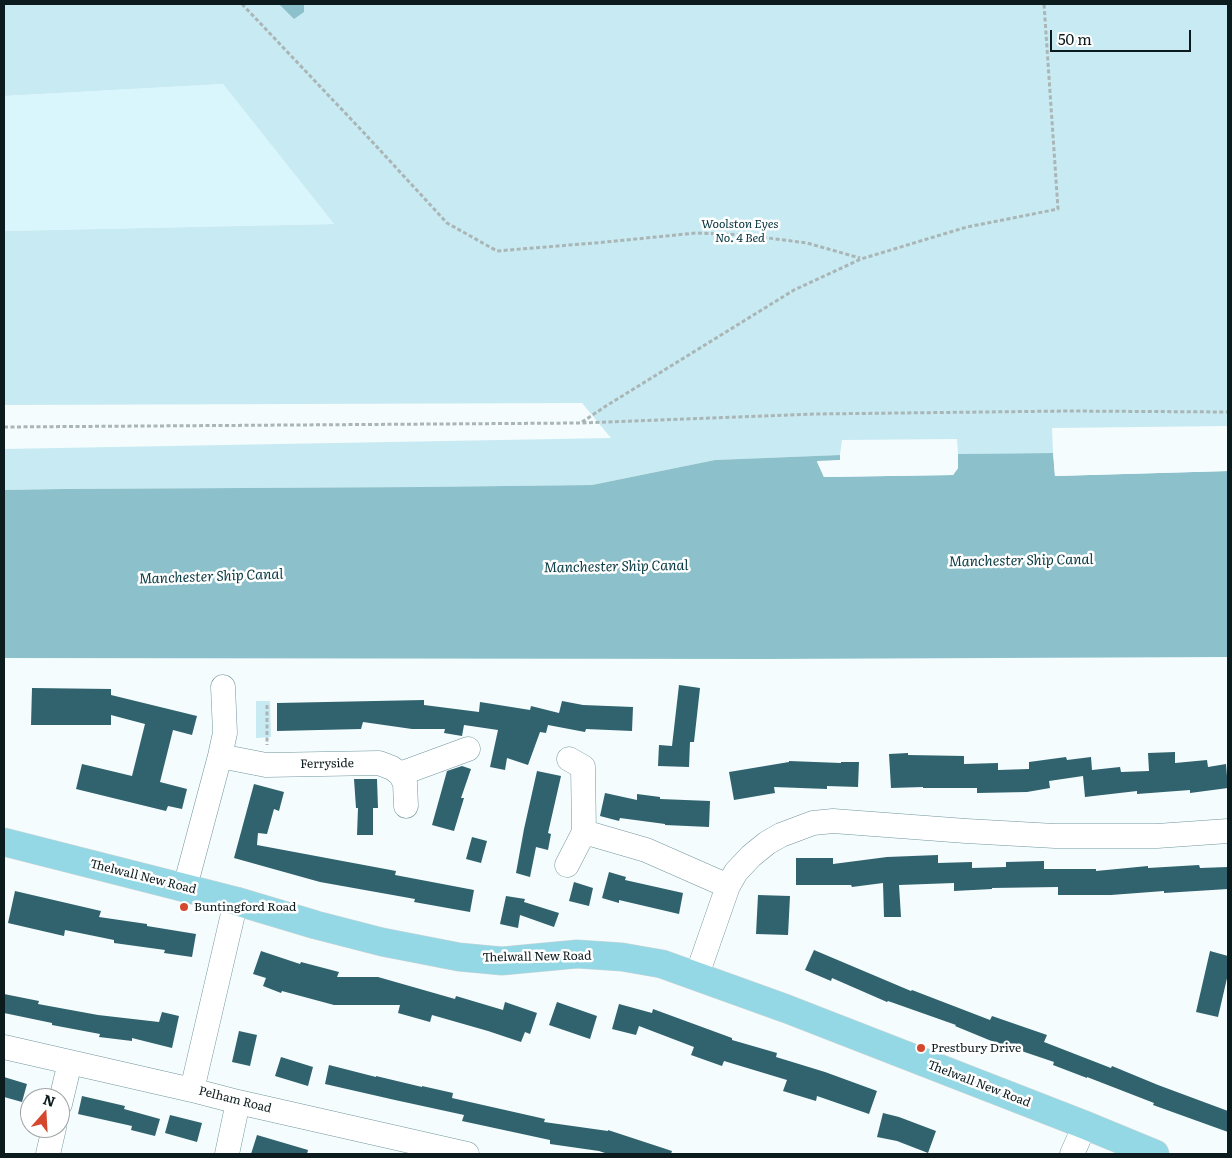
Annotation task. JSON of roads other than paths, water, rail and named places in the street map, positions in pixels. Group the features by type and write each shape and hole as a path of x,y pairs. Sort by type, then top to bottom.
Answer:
{"main road":[{"name":"Thelwall New Road","path":"4,842 185,887 382,942 459,957 502,960 577,954 622,957 662,964 787,1009 1156,1154"}],"street":[{"path":"185,887 225,733 223,687"},
{"path":"406,806 405,783 400,774 468,748"},
{"name":"Ferryside","path":"220,756 266,765 379,763 392,768 400,774"},
{"path":"567,865 584,832 584,763"},
{"path":"696,976 728,886 736,872 767,843 813,823 833,821 1055,836 1157,836 1228,832"},
{"path":"584,832 646,850 728,886"},
{"path":"192,1090 236,901"},
{"name":"Pelham Road","path":"4,1047 192,1090 407,1147 467,1154"},
{"path":"64,1088 70,1062"},
{"path":"227,1154 238,1102"},
{"path":"1072,1154 1085,1125"},
{"path":"48,1154 52,1138"}],"water":[{"path":"279,4 304,4 304,12 294,19"},
{"name":"Manchester Ship Canal","path":"1053,453 1055,476 1228,471 1228,657 764,659 4,658 4,490 592,485 715,460 840,455 840,460 817,462 824,477 953,475 958,468 958,454"}],"place":[{"name":"Buntingford Road","path":"184,907"},
{"name":"Prestbury Drive","path":"921,1048"}],"park label":[{"name":"Woolston Eyes No. 4 Bed","path":"740,231"}]}
